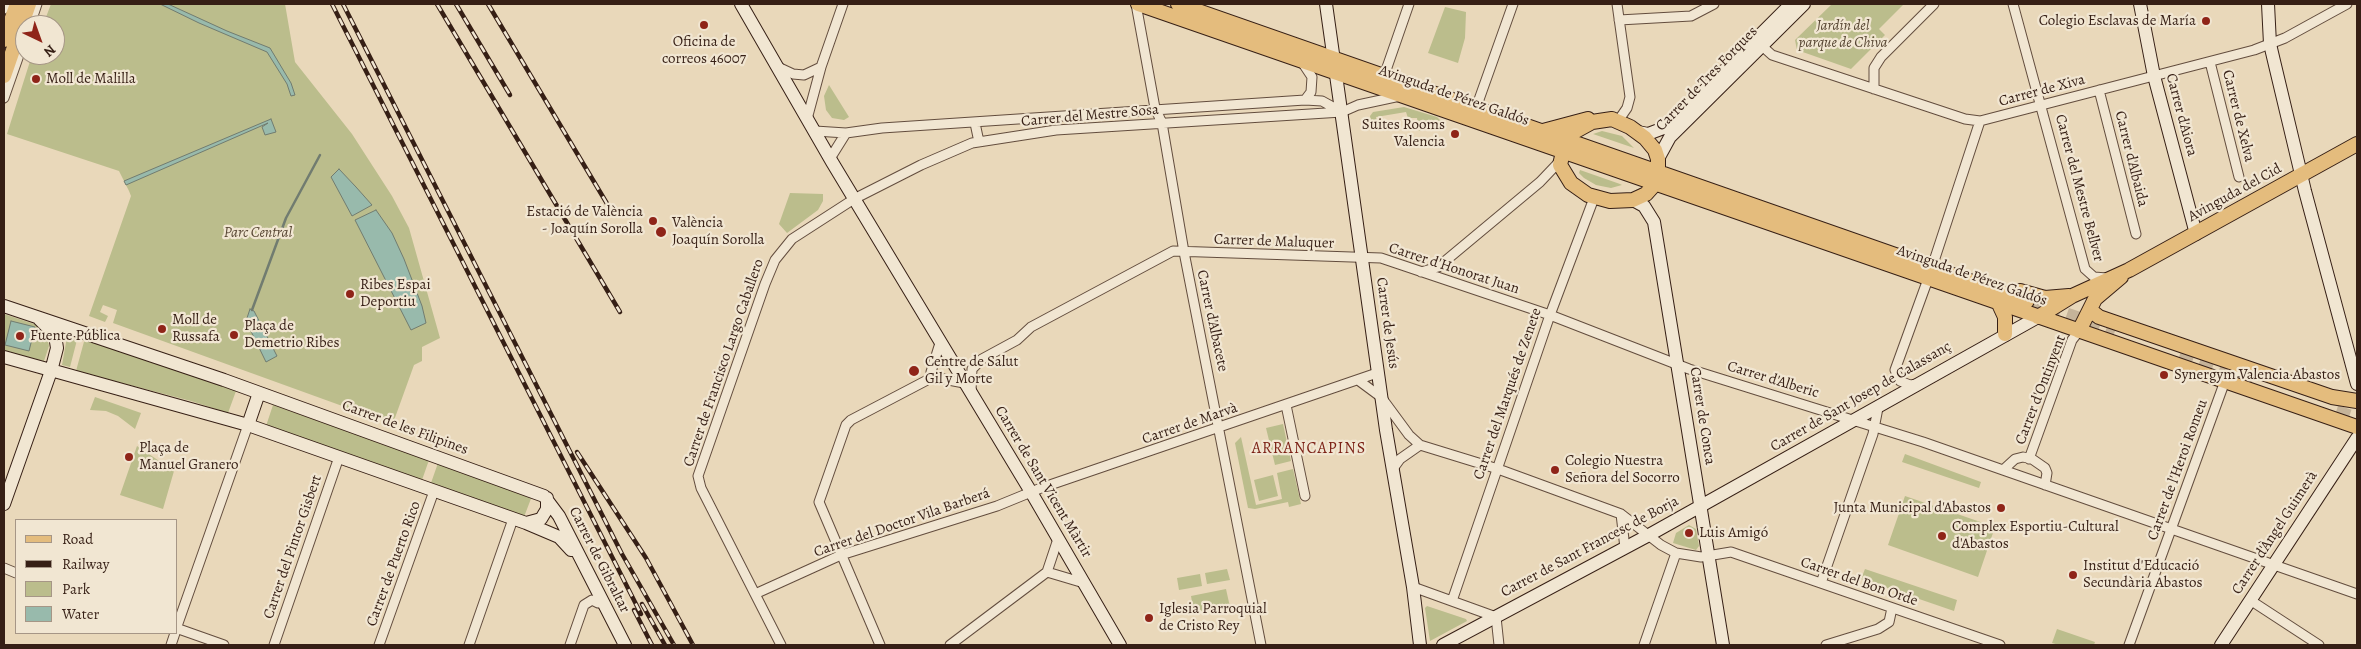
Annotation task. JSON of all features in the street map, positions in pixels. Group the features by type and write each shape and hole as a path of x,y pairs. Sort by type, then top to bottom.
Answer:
{"main road":[{"path":"4,40 17,4"},
{"path":"4,76 29,4"},
{"name":"Carrer de Sant Vicent Màrtir","path":"742,4 807,119 818,131 854,199 1031,492 1120,645"},
{"path":"1137,4 1300,60 1334,65"},
{"path":"1178,4 1334,65"},
{"name":"Carrer de Jesús","path":"1326,4 1392,470 1420,645"},
{"name":"Carrer de Tres Forques","path":"1638,132 1648,134 1669,126 1791,4"},
{"name":"Carrer de Tres Forques","path":"1657,171 1670,138 1804,4"},
{"name":"Carrer d'Aiora","path":"2140,4 2154,76 2196,234"},
{"path":"2268,4 2270,44 2342,334 2357,384"},
{"name":"Avinguda de Pérez Galdós","path":"1334,65 1384,76 1543,131 1563,150"},
{"name":"Avinguda de Pérez Galdós","path":"1334,65 1403,96 1563,150 1657,171 1743,207 1928,279 2357,427"},
{"name":"Avinguda de Pérez Galdós","path":"1543,131 1583,119 1612,120"},
{"path":"1612,120 1638,132 1650,144 1657,171 1646,194 1633,200 1619,202 1594,198 1582,192 1563,173 1563,150 1572,133 1586,124 1612,120"},
{"name":"Avinguda del Cid","path":"2038,317 2072,296 2107,278 2129,270 2196,234 2357,144"},
{"name":"Carrer de Conca","path":"1633,200 1644,206 1654,222 1724,645"},
{"name":"Avinguda de Pérez Galdós","path":"1743,207 1780,209 2038,298 2053,299 2072,296"},
{"name":"Avinguda de Pérez Galdós","path":"1743,207 2026,303"},
{"name":"Avinguda del Cid","path":"2079,331 2096,299 2129,270"},
{"path":"1999,304 2004,317 2005,334"},
{"name":"Carrer de les Filipines","path":"4,306 259,393 543,496"},
{"name":"Avinguda de Pérez Galdós","path":"2090,310 2099,317 2337,410"},
{"name":"Carrer de les Filipines","path":"35,316 46,324 55,335 57,348 51,371"},
{"name":"Carrer de Sant Josep de Calassanç","path":"1700,506 1857,420 1917,384 2038,317"},
{"path":"2114,333 2180,356"},
{"path":"2342,334 2357,361"},
{"path":"4,357 248,425 526,523 541,519 547,509 543,496"},
{"name":"Avinguda de Pérez Galdós","path":"2194,370 2250,376 2332,397 2357,401"},
{"path":"4,504 51,371"},
{"path":"248,425 259,393"},
{"name":"Carrer d'Àngel Guimerà","path":"2221,645 2357,438"},
{"name":"Carrer de Gibraltar","path":"543,496 559,516 625,645"},
{"name":"Carrer de Sant Francesc de Borja","path":"1443,645 1700,506"},
{"name":"Carrer de Gibraltar","path":"526,523 560,537 566,542 619,645"}],"street":[{"path":"4,9 6,4"},
{"path":"807,119 843,4"},
{"name":"Carrer d'Albacete","path":"1137,4 1154,108 1162,123 1184,252 1262,645"},
{"path":"1384,76 1408,4"},
{"path":"1476,108 1513,4"},
{"path":"1612,120 1627,108 1630,97 1617,4"},
{"path":"1620,20 1691,16 1714,4"},
{"path":"1874,89 1874,68 1881,57 1934,4"},
{"name":"Carrer del Mestre Bellver","path":"2013,4 2042,105 2085,269 2094,277 2107,278"},
{"name":"Carrer de Xiva","path":"1762,46 1772,55 1965,120 1980,121 2210,62 2270,44 2346,4"},
{"path":"1762,46 1761,40 1766,28"},
{"path":"1300,60 1312,77 1311,92 1305,100"},
{"name":"Carrer de Xelva","path":"2210,62 2239,177"},
{"path":"4,98 16,65"},
{"path":"778,67 793,74 804,75 822,67"},
{"name":"Carrer d'Albaida","path":"2099,90 2136,234"},
{"name":"Carrer del Mestre Sosa","path":"854,199 921,164 979,142 999,138 1056,130 1342,112 1358,106 1403,96"},
{"name":"Carrer del Mestre Sosa","path":"818,131 846,133 882,128 995,122 1154,108 1305,100 1322,101 1342,112"},
{"path":"1934,261 1980,121"},
{"path":"995,122 999,138"},
{"path":"975,123 979,142"},
{"path":"831,158 846,133"},
{"path":"1421,272 1438,267 1540,182 1563,150"},
{"name":"Carrer del Marqués de Zenete","path":"1452,601 1550,315 1594,198"},
{"name":"Carrer de Francisco Largo Caballero","path":"781,645 701,488 699,470 775,260 792,239 854,199"},
{"name":"Carrer de Maluquer","path":"968,388 976,364 1017,340 1030,327 1173,251 1362,259"},
{"name":"Carrer d'Honorat Juan","path":"1362,259 1381,258 1550,315 1677,365"},
{"path":"1917,384 1905,384 1897,376 1896,370 1928,279"},
{"name":"Carrer d'Ontinyent","path":"2029,459 2072,340 2079,331"},
{"path":"933,377 931,372 940,343"},
{"name":"Carrer d'Alberic","path":"1677,365 1857,420 2357,594"},
{"path":"2225,381 2236,372 2250,376"},
{"name":"Carrer de Marvà","path":"1031,492 1378,374"},
{"path":"880,645 819,502 846,425 851,420 933,377 968,388"},
{"path":"1358,380 1382,397 1409,435 1420,445 1498,469 1621,514 1661,545 1676,553 1644,645"},
{"name":"Carrer de l'Heroi Romeu","path":"2129,645 2225,381"},
{"path":"1286,406 1305,496"},
{"path":"1821,583 1875,427 1878,408"},
{"path":"178,624 248,425"},
{"path":"1392,470 1400,459 1420,445"},
{"name":"Carrer del Pintor Gisbert","path":"274,645 338,457"},
{"path":"2003,470 2015,459 2029,459 2038,462 2045,468 2047,474 2045,484"},
{"name":"Carrer de Puerto Rico","path":"379,645 434,491"},
{"name":"Carrer del Doctor Vila Barberá","path":"755,594 841,555 997,506 1031,492"},
{"path":"1621,514 1625,548"},
{"path":"469,645 513,519"},
{"path":"950,645 1047,572 1058,539"},
{"name":"Carrer del Bon Orde","path":"1676,553 1692,557 1731,552 1892,608 1978,642 2000,645"},
{"path":"1047,572 1084,582"},
{"name":"Carrer de Sant Francesc de Borja","path":"1412,587 1496,617"},
{"path":"570,645 584,605 592,600 598,603"},
{"path":"2250,600 2319,645"},
{"path":"1826,645 1878,629 1889,622 1892,608"},
{"path":"1496,617 1499,645"},
{"path":"178,631 224,645"}],"green space":[{"name":"Parc Central","path":"51,4 285,4 295,62 352,134 392,196 409,228 440,338 422,347 422,361 414,365 392,426 381,422 381,420 113,323 117,310 103,305 100,312 108,316 105,322 89,316 131,196 119,171 7,134 29,65 65,65 65,15 47,15"},
{"name":"Jardín del parque de Chiva","path":"1832,4 1904,4 1879,29 1885,35 1851,69 1797,50 1795,40"},
{"path":"1445,7 1466,12 1465,38 1458,63 1428,53"},
{"path":"829,85 849,117 844,120 832,118 826,110 824,96"},
{"path":"1404,107 1437,117 1441,121 1440,125 1435,128 1419,131 1417,118 1408,118 1406,112 1376,117 1377,124 1371,121 1370,116 1373,112"},
{"path":"1602,131 1622,136 1634,148 1593,134"},
{"path":"1580,170 1622,185 1611,188 1596,185 1584,178 1579,173"},
{"path":"790,193 823,194 823,201 818,210 787,233 779,224"},
{"path":"4,314 37,325 46,333 49,346 44,361 4,351"},
{"path":"67,337 77,340 70,367 62,365"},
{"path":"85,338 236,391 228,413 191,401 76,371"},
{"path":"95,397 141,413 135,429 118,416 106,411 90,410"},
{"path":"273,405 429,460 422,480 266,426"},
{"path":"1283,424 1291,461 1275,465 1266,428"},
{"path":"1241,437 1256,505 1282,499 1277,473 1293,469 1301,504 1289,507 1288,502 1255,509 1248,508 1235,443"},
{"path":"137,446 174,471 163,509 120,495"},
{"path":"1905,454 1981,482 1979,488 1902,462"},
{"path":"438,463 532,496 524,517 431,483"},
{"path":"1273,475 1278,496 1259,501 1254,480"},
{"name":"Complex Esportiu-Cultural d'Abastos","path":"1905,496 1995,527 1978,577 1888,545"},
{"path":"1689,525 1696,529 1699,546 1696,550 1673,543 1676,533"},
{"path":"1227,569 1230,580 1207,584 1205,573"},
{"path":"1865,569 1957,600 1954,611 1861,579"},
{"path":"1200,574 1202,586 1179,590 1177,578"},
{"path":"1226,589 1230,607 1194,614 1191,596"},
{"path":"1427,606 1466,619 1467,621 1430,641 1425,608"},
{"path":"2057,629 2095,642 2094,645 2059,645 2052,643"}],"water":[{"path":"160,4 168,4 270,48 291,83 295,95 291,96 287,84 267,52"},
{"path":"271,119 276,132 265,135 262,127 268,123 126,185 124,181"},
{"path":"339,169 372,205 352,216 331,177"},
{"path":"376,210 392,233 422,306 426,323 411,330 355,220"},
{"path":"250,309 254,311 277,356 266,362 246,321"},
{"path":"11,321 35,327 29,351 5,345"}],"waterway":[{"path":"252,310 286,218 320,155"}],"tunnel":[{"path":"2027,301 2115,331"},
{"path":"2179,357 2252,383"},
{"path":"2336,412 2357,419"}],"railway":[{"path":"332,4 641,614"},
{"path":"343,4 622,554 674,645"},
{"path":"437,4 620,312"},
{"path":"456,4 510,95"},
{"path":"488,4 612,212"},
{"path":"577,452 646,558 693,645"},
{"path":"642,604 665,645"},
{"path":"634,610 652,645"}],"place":[{"name":"Colegio Esclavas de María","path":"2206,21"},
{"name":"Oficina de correos 46007","path":"704,25"},
{"name":"Moll de Malilla","path":"36,79"},
{"name":"Suites Rooms Valencia","path":"1455,134"},
{"name":"Estació de València - Joaquín Sorolla","path":"653,221"},
{"name":"València Joaquín Sorolla","path":"661,232"},
{"name":"Ribes Espai Deportiu","path":"350,294"},
{"name":"Moll de Russafa","path":"162,329"},
{"name":"Plaça de Demetrio Ribes","path":"234,335"},
{"name":"Fuente Pública","path":"20,336"},
{"name":"Centre de Salut Gil y Morte","path":"914,371"},
{"name":"Synergym Valencia Abastos","path":"2164,375"},
{"name":"Plaça de Manuel Granero","path":"129,457"},
{"name":"Colegio Nuestra Señora del Socorro","path":"1555,470"},
{"name":"Junta Municipal d'Abastos","path":"2001,508"},
{"name":"Luis Amigó","path":"1689,533"},
{"name":"Complex Esportiu-Cultural d'Abastos","path":"1942,536"},
{"name":"Institut d'Educació Secundària Abastos","path":"2073,575"},
{"name":"Iglesia Parroquial de Cristo Rey","path":"1149,618"}],"district":[{"name":"ARRANCAPINS","path":"1309,449"}]}
